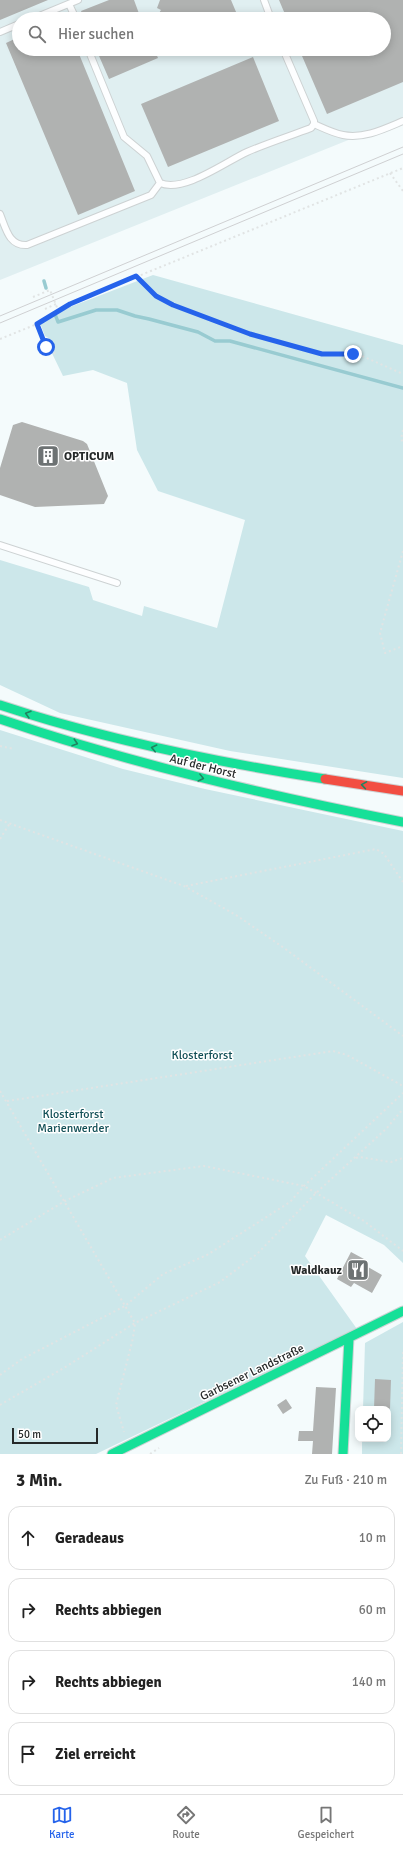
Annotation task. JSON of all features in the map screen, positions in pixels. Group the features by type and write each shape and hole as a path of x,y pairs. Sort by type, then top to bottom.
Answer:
{"street":[{"name":"Auf der Horst","path":"0,705 92,732 160,749 279,772 403,791"},
{"name":"Auf der Horst","path":"0,719 89,748 148,765 276,797 403,822"},
{"name":"Garbsener Landstraße","path":"112,1454 403,1311"},
{"path":"342,1454 349,1338"}],"lane":[{"path":"49,12 78,0"},
{"path":"264,0 268,12"},
{"path":"69,4 73,12"},
{"path":"0,32 12,27"},
{"path":"91,56 124,137 147,156 160,183 166,186 180,185 230,163 246,153 311,128 314,124"},
{"path":"286,56 314,124"},
{"path":"314,124 343,134 357,136 373,133 403,121"},
{"path":"0,214 12,242 18,246 27,245 151,196 160,183"},
{"path":"0,545 17,552 117,583"}],"path":[{"path":"0,339 37,324 58,310 136,276 403,168"},
{"path":"390,173 403,191"},
{"path":"136,276 156,296 173,305 244,332 322,354 353,354 362,356 403,374"},
{"path":"34,297 50,290 58,310"},
{"path":"45,309 56,304"},
{"path":"37,324 49,352 57,354"},
{"path":"40,350 46,347"},
{"path":"403,430 401,439 403,442"},
{"path":"403,551 380,633 385,653 403,646"},
{"path":"0,746 14,749"},
{"path":"0,820 184,886 248,923 403,1036"},
{"path":"0,839 10,823"},
{"path":"184,886 376,849 384,854 403,882"},
{"path":"7,1101 333,1051 347,1055 403,1086"},
{"path":"0,1091 65,1201 134,1323 134,1338 116,1405 128,1447"},
{"path":"0,1375 22,1359 125,1306 163,1274 207,1255 290,1202 304,1186 403,1092"},
{"path":"0,1405 67,1366 134,1323 220,1282 258,1254 316,1193 386,1129 403,1109"},
{"path":"353,1160 359,1157 391,1162 403,1158"},
{"path":"0,1240 65,1201 114,1178 204,1166 304,1186 364,1221 403,1251"},
{"path":"401,1454 403,1350"}],"shaded area":[{"path":"0,0 403,0 403,118 0,280"}],"green space":[{"path":"153,275 403,345 403,778 230,751 60,713 0,685 0,560 89,587 93,600 142,616 144,606 217,628 245,520 158,491 137,450 127,383 93,370 63,376 49,347 50,339 45,336 40,323 70,307"},
{"name":"Klosterforst","path":"0,730 123,769 205,789 403,831 403,1263 384,1245 326,1215 305,1256 357,1329 96,1454 0,1454"},
{"path":"403,1322 403,1454 362,1454 362,1442 391,1442 391,1406 363,1406 365,1343"}],"building":[{"path":"0,0 48,0 19,12 12,12 12,15 0,20"},
{"path":"109,0 134,0 138,12 81,12"},
{"path":"160,0 231,0 236,12 160,12 161,10 157,8"},
{"path":"279,0 403,0 403,82 327,114 302,56 391,56 391,12 284,12"},
{"path":"12,40 12,56 80,56 135,191 78,215 6,43"},
{"path":"99,56 157,56 158,58 109,79"},
{"path":"253,57 279,121 168,167 141,104"},
{"name":"OPTICUM","path":"22,422 83,441 87,444 108,496 104,504 35,507 0,495 0,468 13,425"},
{"name":"Waldkauz","path":"351,1252 364,1259 361,1263 382,1275 372,1293 354,1283 351,1287 337,1279"},
{"path":"375,1379 391,1380 390,1406 374,1406"},
{"path":"316,1387 336,1388 332,1454 312,1454 313,1441 298,1441 299,1431 313,1431"},
{"path":"286,1399 292,1408 283,1414 277,1405"}],"waterway":[{"path":"44,281 46,288"},
{"path":"55,314 58,322 96,310 117,310 198,332 215,341 230,341 403,388"}],"tram line":[{"path":"0,316 403,147"},
{"path":"0,323 403,154"}],"traffic: fast":[{"path":"0,705 80,729 161,749 325,779"},
{"path":"0,719 149,764 301,801 403,822"},
{"path":"112,1454 403,1311"},
{"path":"343,1454 349,1338"}],"traffic: jam":[{"path":"325,779 403,791"}],"place":[{"name":"OPTICUM","path":"48,456"},
{"name":"Waldkauz","path":"358,1270"}],"route":[{"path":"46,347 37,324 70,304 136,276 156,296 173,305 201,314 250,334 322,354 353,354"}],"park label":[{"name":"Klosterforst Marienwerder","path":"73,1121"}]}
